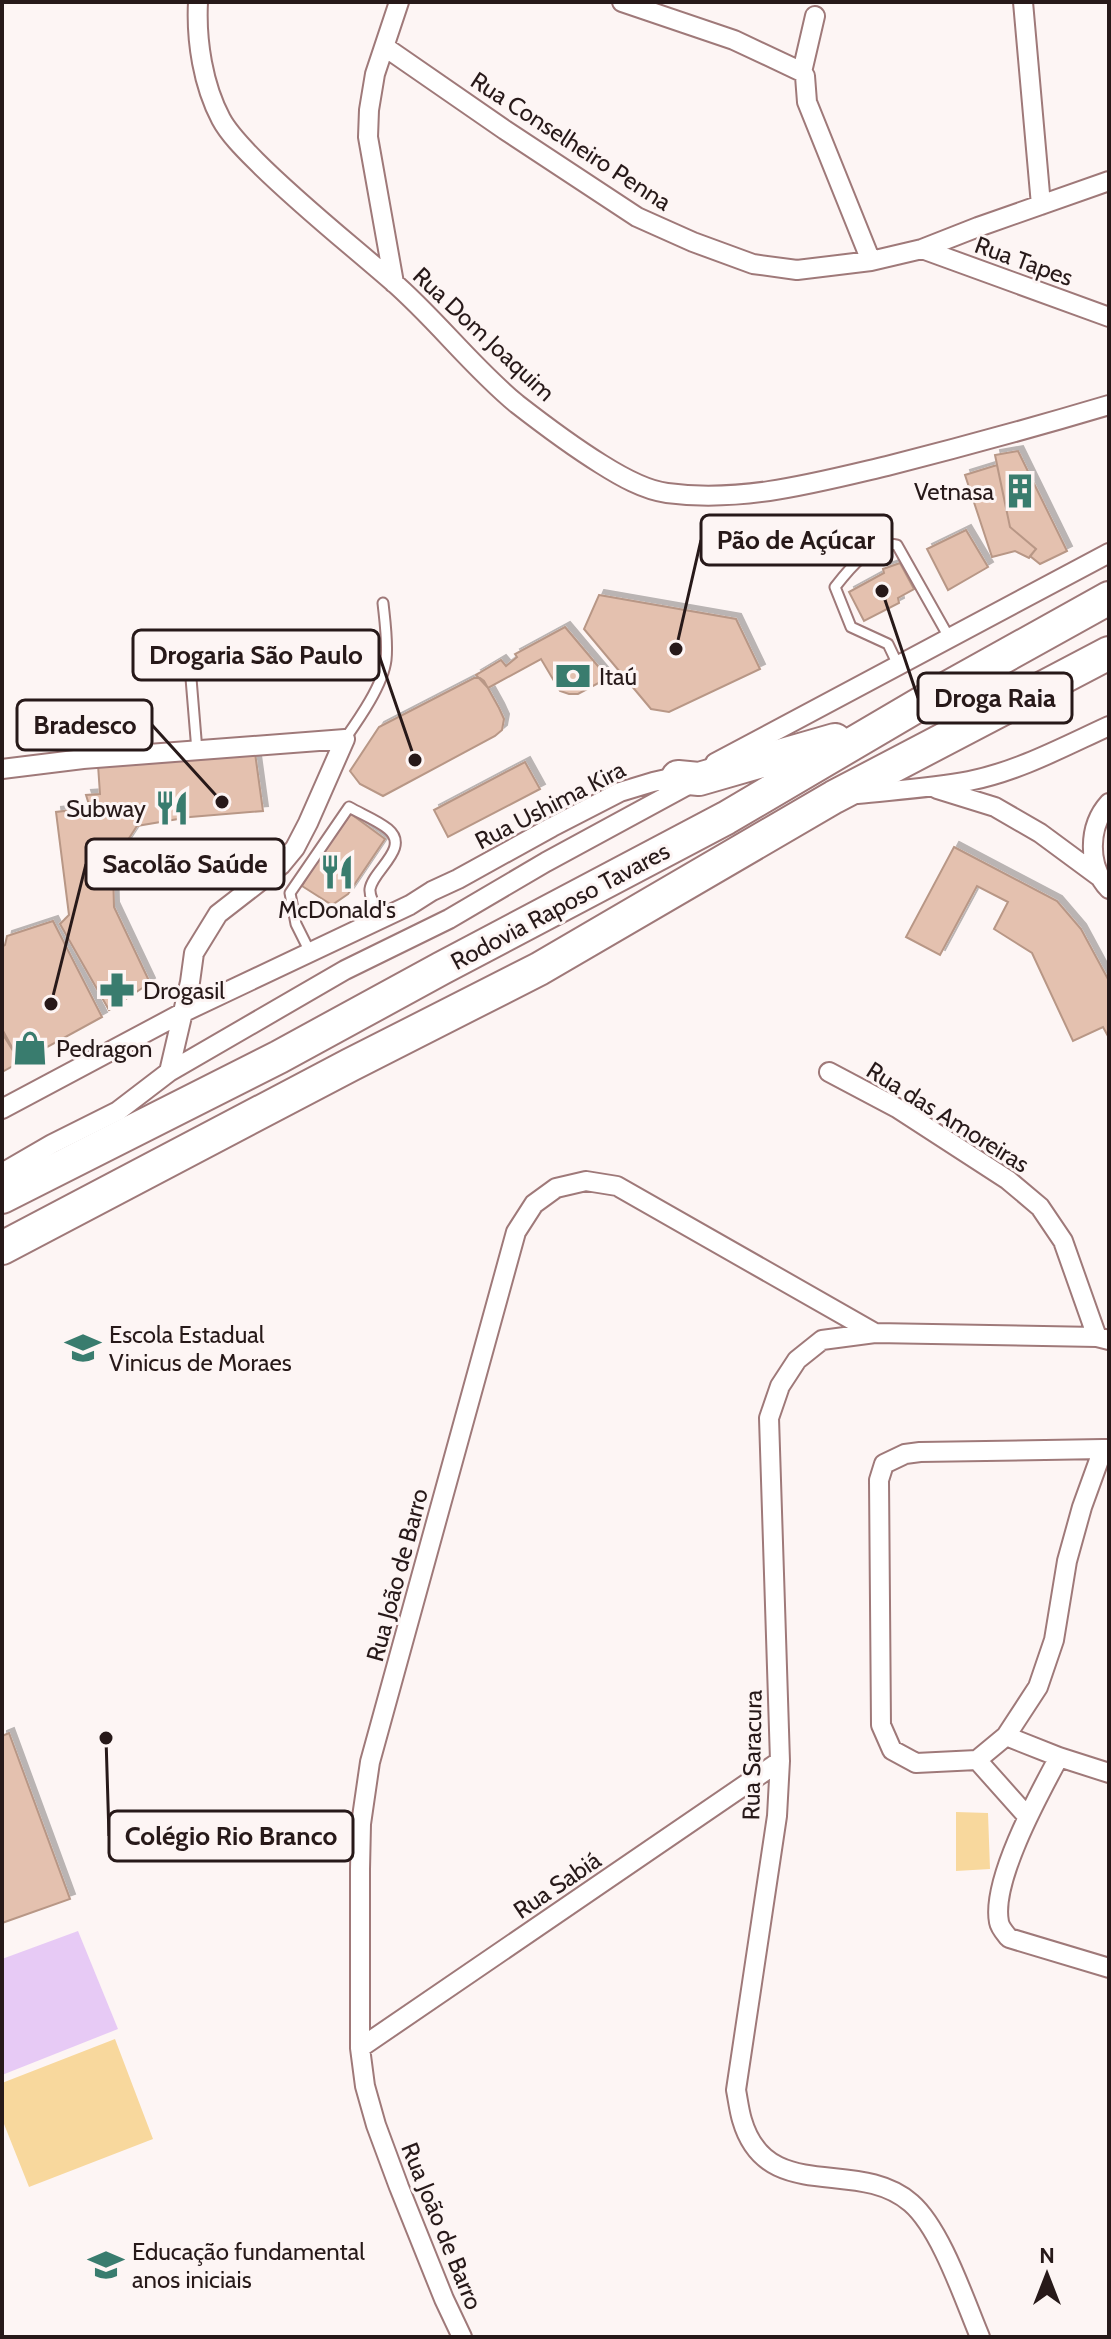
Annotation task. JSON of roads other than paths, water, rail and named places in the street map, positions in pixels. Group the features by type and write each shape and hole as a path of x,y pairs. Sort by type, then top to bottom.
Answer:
{"highway":[{"name":"Rodovia Raposo Tavares","path":"2,1197 279,1057 726,818 1109,598"},
{"name":"Rodovia Raposo Tavares","path":"2,1248 539,969 834,797 1109,653"},
{"path":"689,778 880,727"}],"street":[{"name":"Rua Dom Joaquim","path":"198,2 197,27 202,59 222,122 288,194 394,283 516,403 583,453 624,478 663,492 704,496 754,495 908,461 1109,405"},
{"path":"394,283 368,137 375,74 399,2"},
{"path":"622,2 734,40 802,72 807,102 871,261"},
{"path":"1023,2 1041,205"},
{"path":"802,72 815,16"},
{"name":"Rua Conselheiro Penna","path":"385,47 637,217 753,264 797,270 871,261 922,249 1109,181"},
{"name":"Rua Tapes","path":"922,249 1109,317"},
{"name":"Rua Ushima Kira","path":"2,1109 182,1013 382,918 620,792 653,782 689,778 1109,553"},
{"path":"834,797 973,780 1037,760 1109,726"},
{"path":"2,769 83,759 345,739 295,848 281,865 218,914 194,953 169,1072"},
{"path":"2,1173 118,1111 169,1072 345,970 449,919 689,778"},
{"path":"930,787 995,807 1040,833 1106,885"},
{"path":"1106,885 1094,861 1093,843 1096,825 1109,803"},
{"name":"Rua das Amoreiras","path":"829,1072 897,1108 1008,1180 1040,1207 1063,1241 1103,1338"},
{"name":"Rua João de Barro","path":"462,2337 376,2125 365,2086 360,2048 361,1824 370,1762 516,1232 534,1204 556,1188 586,1181 617,1186 875,1333"},
{"name":"Rua Saracura","path":"980,2337 938,2238 926,2218 909,2201 889,2189 866,2181 799,2175 773,2165 755,2149 742,2121 736,2090 777,1816 780,1761 769,1418 780,1386 797,1360 822,1340 875,1333 1103,1338"},
{"path":"1106,1449 1082,1507 1067,1561 1054,1640 1038,1687 1006,1736 977,1760 916,1763 892,1750 885,1738 879,1691 879,1480 884,1464 905,1454 920,1452 1106,1449"},
{"path":"1006,1736 1109,1773"},
{"path":"1059,1757 1027,1816 1001,1889 999,1922 1009,1938 1109,1968"},
{"path":"977,1760 1027,1816"},
{"name":"Rua Sabiá","path":"360,2048 780,1761"}],"lane":[{"path":"898,665 888,644 851,627 835,587 865,554 889,543 897,545 950,639"},
{"path":"345,739 366,708 386,663 383,603"},
{"path":"188,642 197,751"},
{"path":"310,952 296,924 290,893 349,807 390,830 394,839 395,850 370,889 382,918"}],"place":[{"name":"Vetnasa","path":"1020,491"},
{"name":"Droga Raia","path":"882,591"},
{"name":"Pão de Açúcar","path":"676,649"},
{"name":"Itaú","path":"573,676"},
{"name":"Drogaria São Paulo","path":"415,760"},
{"name":"Bradesco","path":"222,802"},
{"name":"Subway","path":"172,808"},
{"name":"McDonald's","path":"337,872"},
{"name":"Drogasil","path":"117,990"},
{"name":"Sacolão Saúde","path":"51,1004"},
{"name":"Pedragon","path":"30,1048"},
{"name":"Escola Estadual Vinicus de Moraes","path":"83,1348"},
{"name":"Colégio Rio Branco","path":"106,1738"},
{"name":"Educação fundamental anos iniciais","path":"106,2265"}]}
